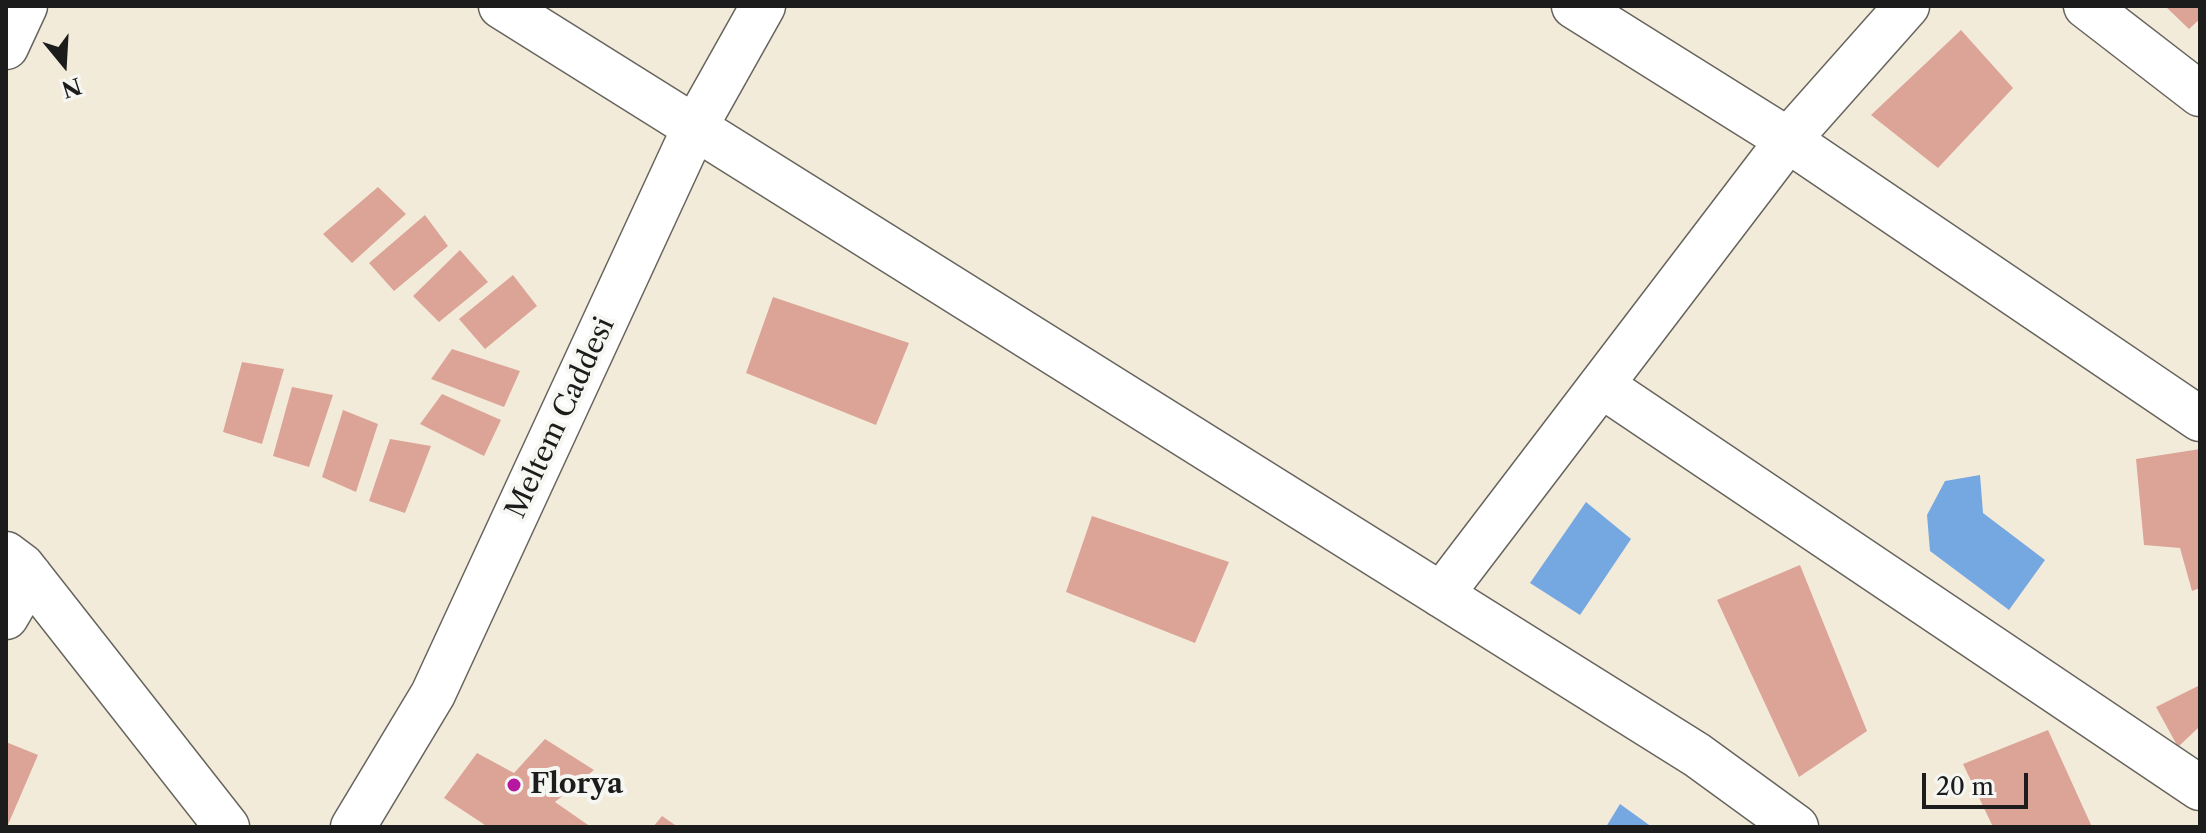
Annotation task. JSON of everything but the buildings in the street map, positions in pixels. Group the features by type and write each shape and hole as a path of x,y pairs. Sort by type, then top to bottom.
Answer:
{"street":[{"path":"6,47 25,6"},
{"path":"501,6 1697,755 1796,827"},
{"name":"Meltem Caddesi","path":"353,827 433,694 694,129 763,6"},
{"path":"1574,6 1788,140 2200,419"},
{"path":"1441,595 1788,140 1907,6"},
{"path":"2086,6 2200,94"},
{"path":"1601,385 2200,788"},
{"path":"6,617 18,565"},
{"path":"18,565 227,827"}],"water":[{"path":"1980,475 1983,513 2045,560 2009,610 1930,551 1927,515 1945,481"},
{"path":"1586,502 1631,539 1580,615 1530,583"},
{"path":"1620,804 1652,827 1606,827"}],"place":[{"name":"Florya","path":"514,785"}]}
